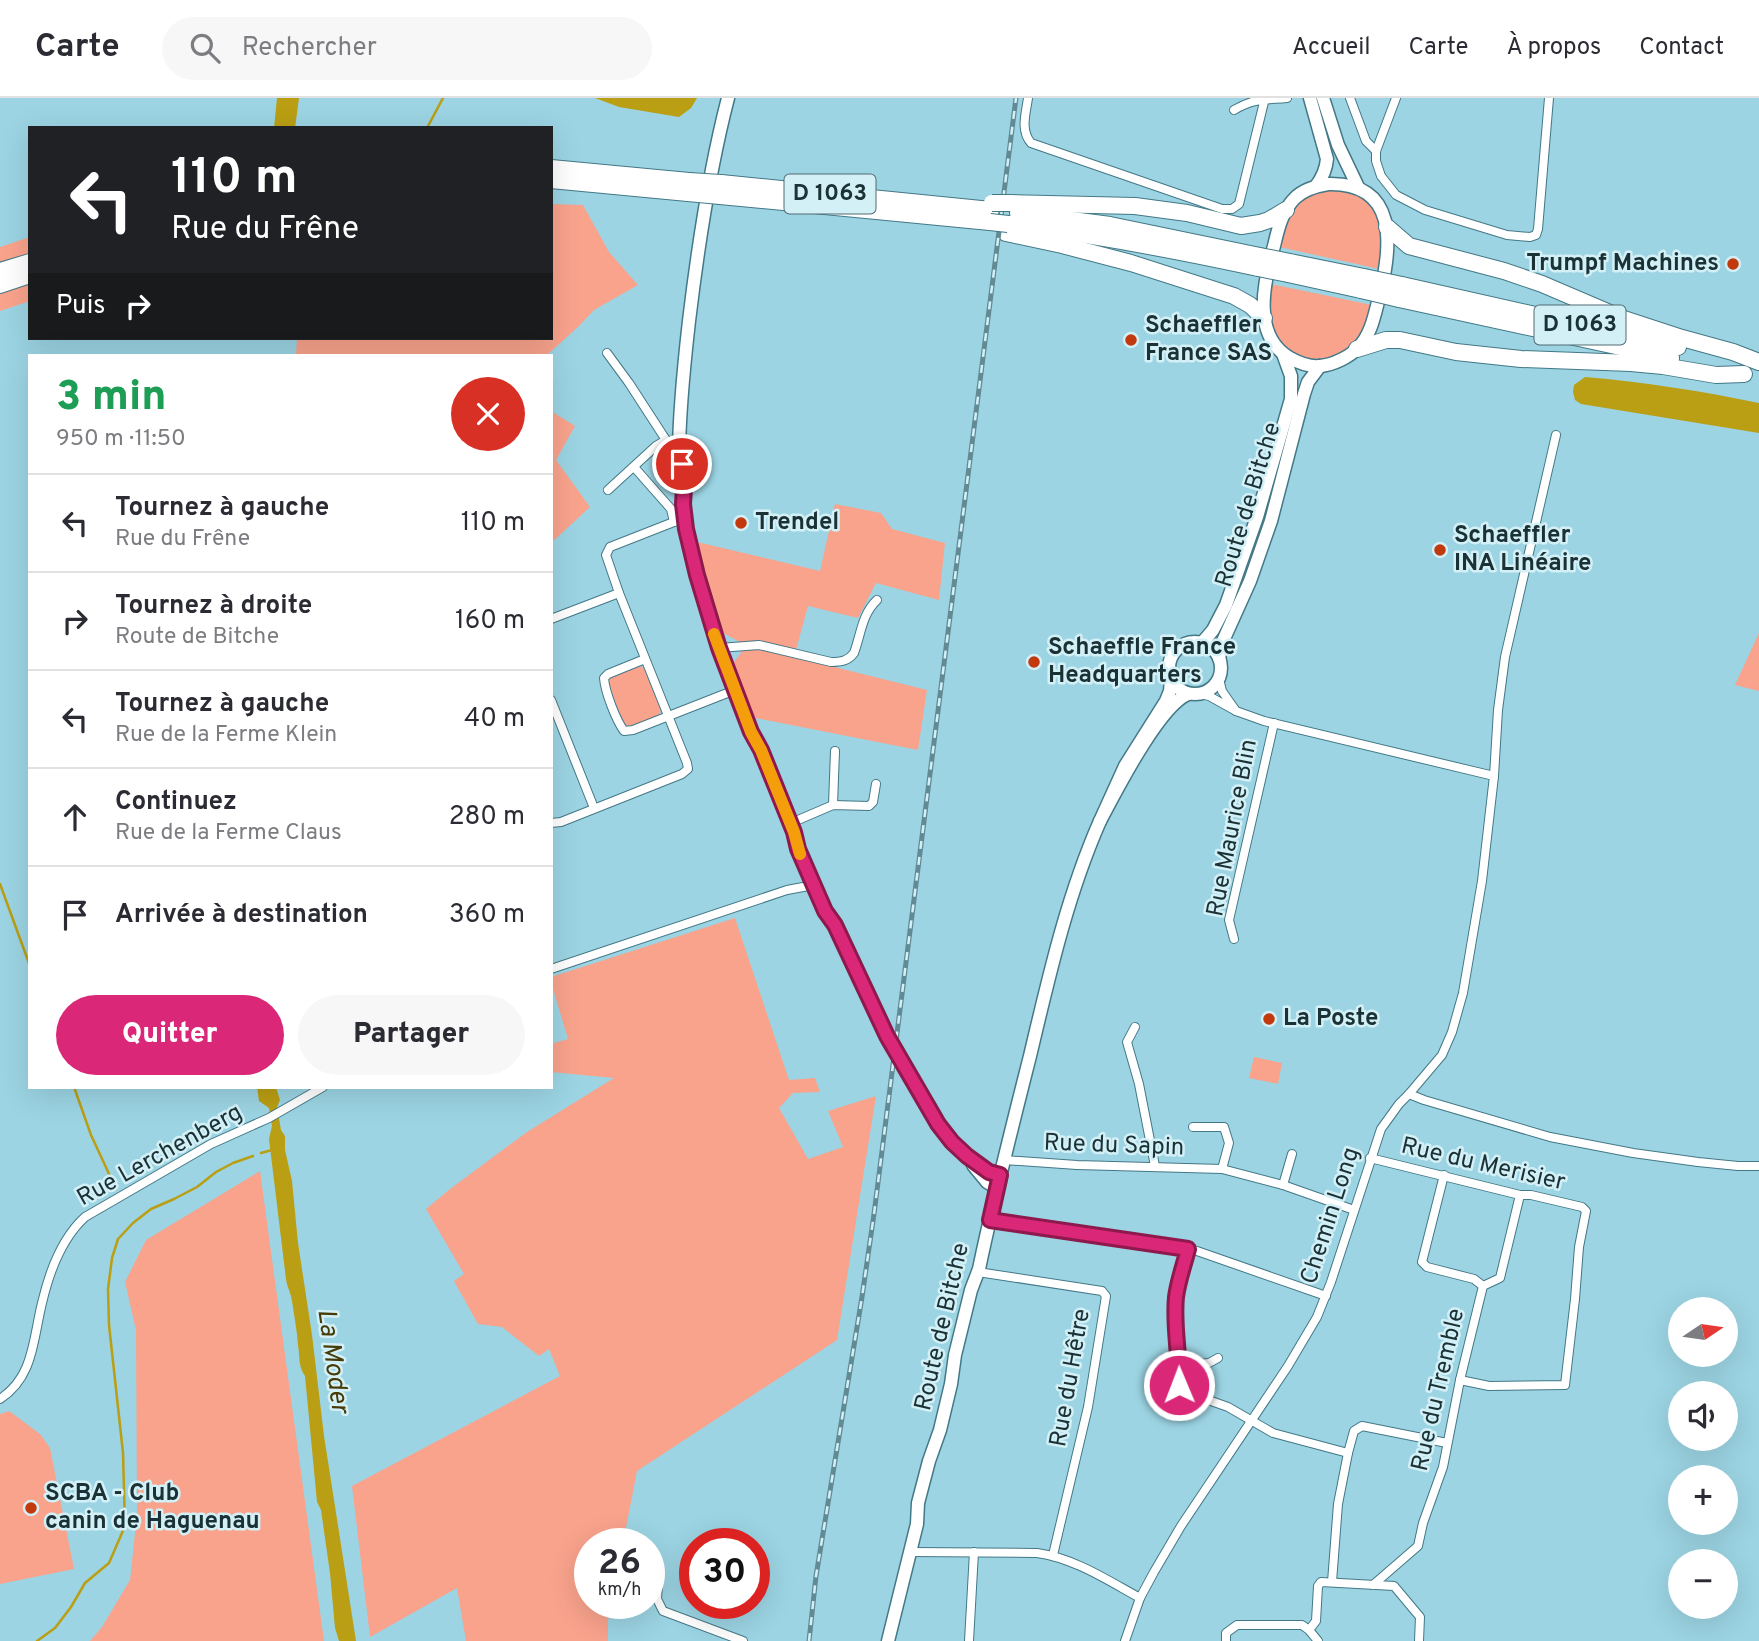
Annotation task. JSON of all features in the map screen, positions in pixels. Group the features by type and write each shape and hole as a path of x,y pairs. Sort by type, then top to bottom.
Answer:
{"highway":[{"name":"D 1063","path":"553,167 689,187"},
{"name":"D 1063","path":"553,180 720,189 1008,218 1119,240 1259,262 1759,363"},
{"path":"1008,218 1135,206 1186,213 1241,226 1269,220 1286,210"},
{"path":"1008,218 1073,248 1131,263 1234,296 1250,305 1264,318"},
{"path":"1387,227 1409,246 1502,270 1624,319 1733,352 1759,363"},
{"path":"0,271 28,263"},
{"path":"0,285 28,276"},
{"name":"D 1063","path":"1400,292 1752,376"},
{"path":"1357,349 1374,343 1400,341 1455,352 1521,359 1631,363 1716,375 1752,376"}],"main road":[{"path":"728,98 713,160 691,303 679,450 683,504 679,520 719,648 825,911 835,925 894,1049 938,1124 987,1182 999,1182"},
{"path":"1310,98 1327,159 1323,177 1316,186"},
{"path":"1323,98 1338,145 1358,187 1371,197 1382,211 1387,227 1387,249 1382,286 1370,329 1357,349 1334,363 1320,366 1298,362 1283,354 1274,343 1264,318 1263,295 1279,226 1286,210 1304,191 1316,186 1341,184 1358,187"},
{"name":"Route de Bitche","path":"1202,643 1213,630 1226,605 1258,517 1284,425 1292,386 1283,354"},
{"name":"Route de Bitche","path":"1219,658 1223,641 1250,581 1267,532 1308,382 1320,366"},
{"path":"1202,643 1212,648 1219,658 1222,668 1213,688 1195,694 1178,688 1171,679 1170,664 1175,652 1185,644 1202,643"},
{"name":"Route de Bitche","path":"888,1641 917,1524 918,1503 940,1430 955,1355 1069,902 1083,862 1125,766 1166,701 1171,679"},
{"name":"Route de Bitche","path":"1100,821 1133,761 1171,707 1181,698 1195,694"}],"street":[{"path":"1028,98 1025,132 1031,143 1222,209 1232,209 1239,204 1265,98"},
{"path":"1237,105 1265,98 1287,98"},
{"path":"1350,98 1366,141 1376,152"},
{"path":"1396,98 1376,152 1381,176 1396,195 1425,210 1517,236 1530,237 1536,235 1540,218 1549,98"},
{"path":"607,353 666,440 679,450"},
{"name":"Chemin Long","path":"1125,1641 1140,1598 1181,1526 1288,1366 1317,1317 1376,1140 1386,1120 1442,1055 1460,1010 1482,881 1505,657 1556,435"},
{"path":"608,490 666,440"},
{"path":"553,823 561,822 686,772 688,766 606,559 608,549 679,520 634,467"},
{"path":"553,618 619,593"},
{"path":"719,648 760,645 831,662 843,661 854,653 864,617 877,600"},
{"path":"645,659 604,678 624,731 735,690"},
{"path":"1219,679 1222,691 1236,711"},
{"path":"1195,694 1209,696 1248,716 1494,776"},
{"path":"553,705 594,808"},
{"name":"Rue Maurice Blin","path":"1234,939 1229,920 1274,723"},
{"path":"832,805 835,751"},
{"path":"790,823 832,805 869,807 873,802 876,785"},
{"path":"553,968 812,881"},
{"path":"1135,1027 1127,1042 1139,1084 1154,1166"},
{"name":"Rue Lerchenberg","path":"0,1399 16,1387 27,1367 50,1276 66,1242 85,1217 211,1144 269,1118 320,1089"},
{"path":"1409,1094 1550,1138 1698,1162 1759,1166"},
{"name":"Rue du Sapin","path":"1193,1127 1224,1127 1229,1143 1222,1169"},
{"path":"1283,1185 1292,1154"},
{"name":"Rue du Merisier","path":"1370,1158 1520,1195 1582,1207 1586,1211 1579,1247 1565,1385 1489,1386 1460,1380"},
{"name":"Rue du Sapin","path":"1004,1160 1222,1169 1283,1185 1354,1210"},
{"path":"1444,1175 1422,1262 1427,1267 1474,1279 1483,1286"},
{"name":"Rue du Tremble","path":"1373,1585 1418,1546 1423,1523 1443,1467 1460,1380 1483,1286 1500,1278 1520,1195"},
{"path":"990,1220 1188,1249 1326,1296"},
{"path":"1188,1249 1176,1296 1179,1385 1183,1391 1228,1406 1273,1433 1348,1453"},
{"name":"Rue du Hêtre","path":"978,1272 1102,1291 1106,1296 1088,1407 1053,1555"},
{"path":"1180,1366 1209,1363 1217,1357"},
{"path":"1332,1582 1338,1504 1354,1431 1362,1426 1447,1443"},
{"path":"910,1552 1053,1555 1140,1598"},
{"path":"969,1641 974,1552"},
{"path":"1309,1630 1316,1621 1318,1586 1321,1582 1394,1586 1420,1617 1419,1641"},
{"path":"665,1612 743,1641"},
{"path":"1226,1641 1226,1633 1237,1625 1302,1625 1318,1641"}],"shaded area":[{"path":"277,98 299,98 295,126 274,126"},
{"path":"595,98 697,98 691,108 679,117 619,107"},
{"path":"1339,187 1365,199 1377,214 1382,231 1379,269 1279,247 1289,216 1298,203 1314,193"},
{"path":"553,204 583,205 609,252 638,285 594,310 548,354 296,354 297,340 553,340"},
{"path":"28,238 28,302 0,311 0,247"},
{"path":"1271,284 1372,305 1363,331 1353,344 1330,357 1317,359 1293,353 1275,335 1270,322"},
{"path":"1585,377 1672,387 1759,403 1759,433 1581,404 1575,400 1574,385"},
{"path":"553,412 575,426 556,460 590,507 553,541"},
{"path":"835,504 881,513 892,529 945,543 939,600 876,583 858,618 808,606 794,657 927,690 918,750 755,718 733,663 741,653 738,641 721,632 697,542 820,571"},
{"path":"1759,633 1759,691 1735,685"},
{"path":"639,666 645,668 661,710 659,716 630,727 624,724 608,684 610,678"},
{"path":"735,918 789,1080 815,1078 820,1092 793,1093 779,1108 808,1159 843,1147 828,1111 876,1096 837,1340 637,1471 626,1528 574,1528 574,1619 608,1619 608,1641 466,1641 457,1588 370,1637 352,1486 560,1376 549,1349 539,1356 502,1327 478,1324 454,1281 464,1274 426,1209 527,1132 614,1078 553,1072 553,1043 568,1039 553,989 553,976"},
{"path":"1254,1057 1282,1063 1278,1084 1249,1078"},
{"path":"257,1089 277,1089 280,1100 277,1107 292,1181 324,1436 356,1641 339,1641 335,1628 321,1510 317,1502 305,1376 300,1365 292,1301 286,1279 269,1139 272,1126 269,1108 259,1101"},
{"path":"260,1171 324,1641 90,1641 102,1627 130,1580 137,1515 136,1330 125,1282 146,1240"},
{"name":"SCBA - Club canin de Haguenau","path":"9,1411 40,1434 50,1448 74,1569 0,1584 0,1414"}],"waterway":[{"path":"428,126 443,98"},
{"path":"0,884 28,961"},
{"path":"75,1089 91,1135 116,1189"},
{"path":"261,1153 272,1150"},
{"path":"37,1641 55,1628 85,1583 109,1563 125,1526 123,1453 109,1325 108,1289 112,1258 118,1239 151,1209 197,1187 233,1163 253,1156"}],"railway":[{"path":"809,1641 816,1576 874,1214 1016,98"}],"slow traffic":[{"path":"714,634 751,732 794,832 800,854"}],"place":[{"name":"Trumpf Machines","path":"1733,264"},
{"name":"Schaeffler France SAS","path":"1131,340"},
{"name":"Trendel","path":"741,523"},
{"name":"Schaeffler INA Linéaire","path":"1440,550"},
{"name":"Schaeffle France Headquarters","path":"1034,662"},
{"name":"La Poste","path":"1269,1019"},
{"name":"SCBA - Club canin de Haguenau","path":"31,1508"}],"route":[{"path":"682,464 686,529 719,648 814,886 887,1036 938,1124 952,1142 989,1172 1000,1175 990,1220 1188,1249 1176,1296 1179,1385"}],"water label":[{"name":"La Moder","path":"332,1361"}]}
